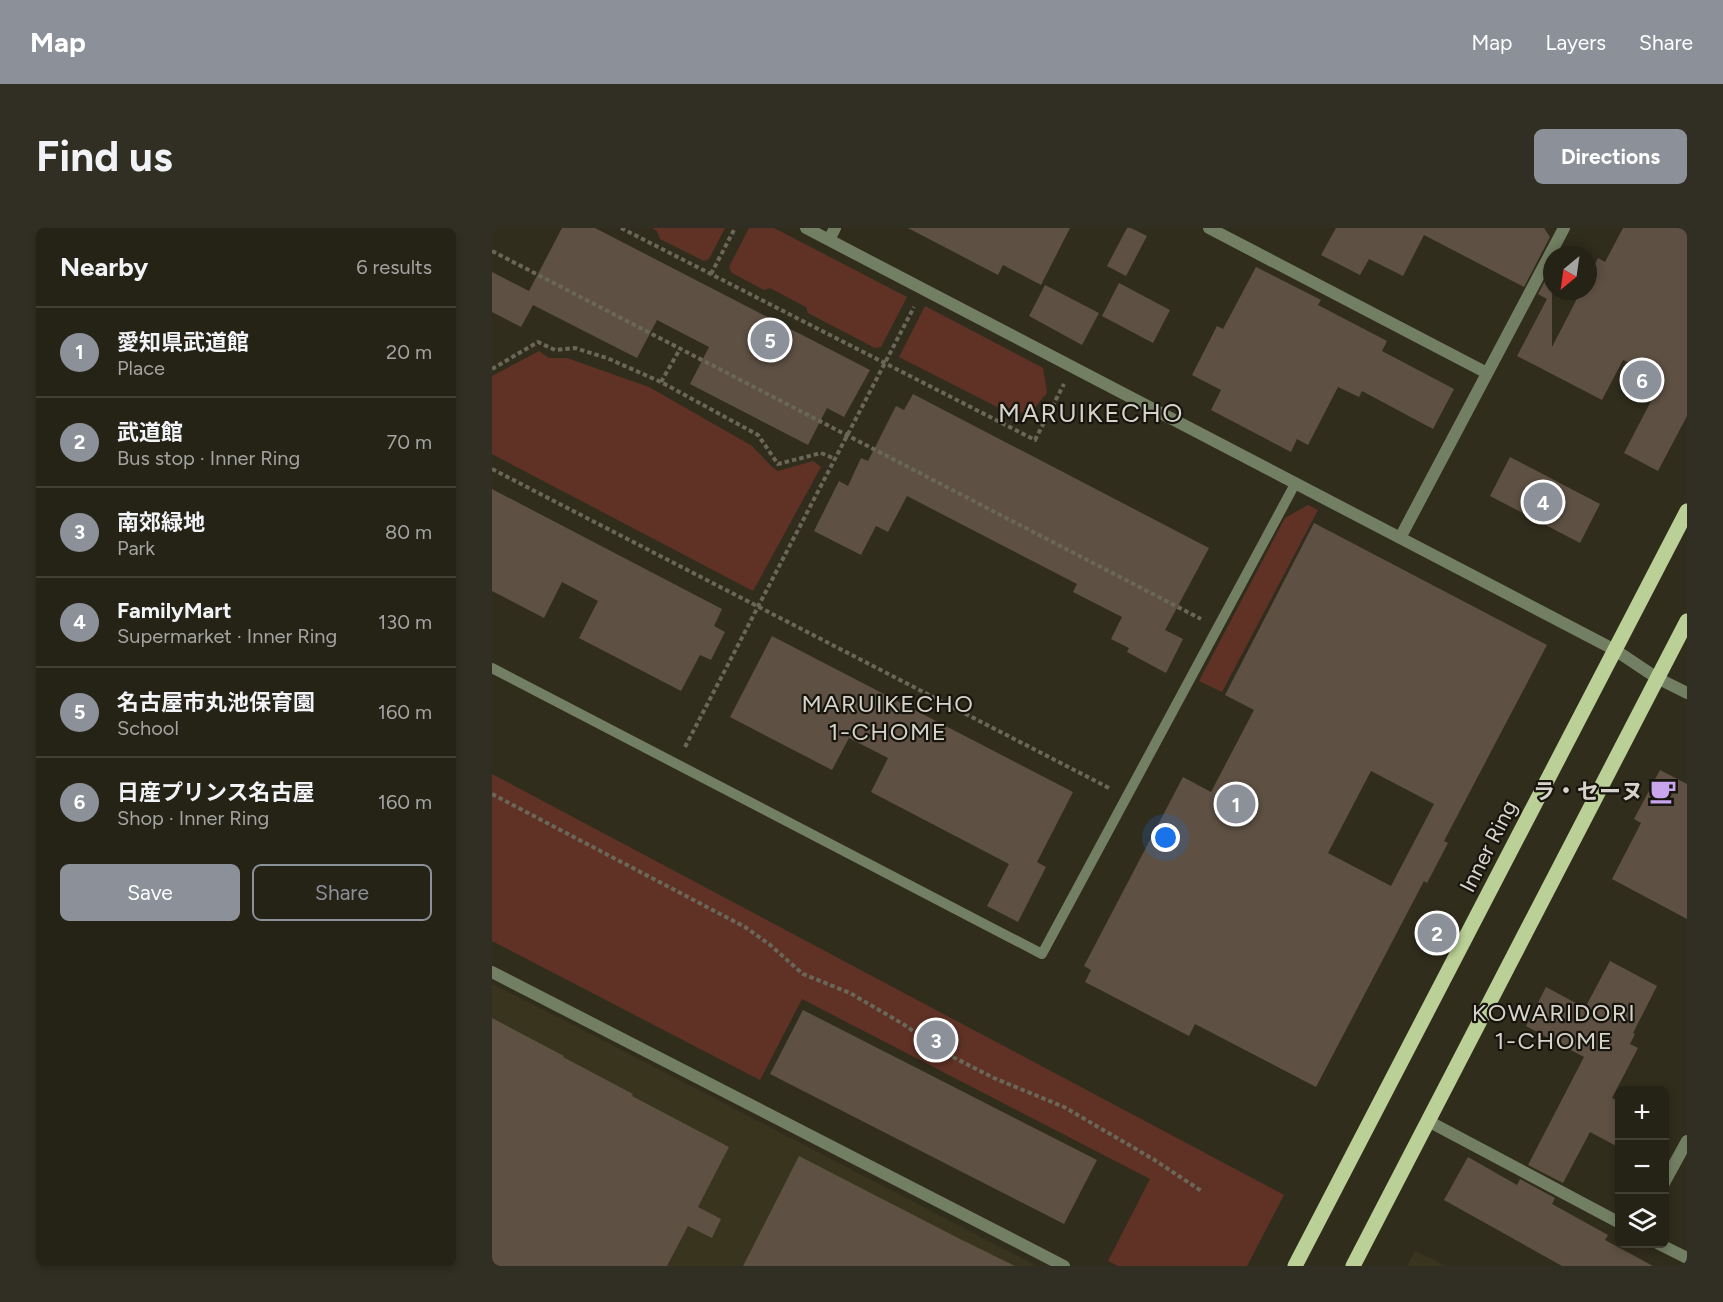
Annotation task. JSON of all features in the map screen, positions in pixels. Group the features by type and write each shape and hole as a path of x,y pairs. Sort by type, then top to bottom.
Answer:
{"main road":[{"name":"Inner Ring","path":"1295,1266 1687,511"},
{"path":"1353,1266 1687,621"}],"street":[{"path":"806,228 1615,650 1657,678 1687,693"},
{"path":"829,240 836,228"},
{"path":"1209,228 1487,373"},
{"path":"1400,537 1564,228"},
{"path":"492,972 1064,1266"},
{"path":"1428,1121 1615,1219"},
{"path":"1669,1175 1687,1141"},
{"path":"1667,1248 1687,1258"}],"lane":[{"path":"492,668 1042,954 1295,484"}],"path":[{"path":"621,228 1035,440 1073,368"},
{"path":"711,274 735,228"},
{"path":"492,251 1217,628"},
{"path":"676,764 923,289"},
{"path":"492,369 538,342 555,350 575,348 607,358 661,382 758,435 778,464 821,453 835,459"},
{"path":"661,382 680,349"},
{"path":"492,469 1126,797"},
{"path":"492,794 745,927 769,944 803,974 850,993 903,1024 942,1052 994,1078 1064,1107 1153,1159 1203,1192"}],"shaded area":[{"path":"652,228 725,228 709,259 704,261 660,239 657,231"},
{"path":"749,228 774,228 907,297 881,347 875,348 808,313 806,307 770,288 764,290 732,273 729,267"},
{"path":"925,306 1043,368 1047,393 1031,412 1009,413 899,357"},
{"path":"539,351 549,358 567,358 649,387 752,446 778,471 813,461 821,467 753,591 492,454 492,376"},
{"path":"1308,505 1318,510 1222,692 1199,681 1285,518"},
{"path":"492,774 1284,1195 1247,1266 1118,1266 1108,1261 1150,1179 802,999 760,1080 492,941"},
{"path":"492,984 581,1029 1037,1266 492,1266"},
{"path":"1415,1251 1446,1266 1407,1266"}],"building":[{"path":"562,228 595,228 870,370 844,417 827,408 808,445 690,384 709,347 657,320 637,358 533,305 521,327 492,312 492,272 529,291"},
{"path":"908,228 1070,228 1041,285 1003,265 998,275"},
{"path":"1127,228 1147,236 1126,276 1107,266"},
{"path":"1336,228 1544,228 1550,237 1545,246 1543,246 1543,250 1524,287 1424,235 1403,276 1369,259 1360,275 1321,255"},
{"path":"1623,228 1687,228 1687,416 1658,471 1624,453 1662,380 1623,360 1602,400 1517,356 1546,300 1552,300 1552,347 1576,300 1597,300 1597,260 1598,258 1605,262"},
{"path":"1256,267 1321,300 1318,305 1387,341 1382,351 1454,389 1433,429 1362,391 1359,397 1338,387 1308,445 1297,439 1291,452 1211,410 1221,390 1192,375 1217,326 1223,329"},
{"path":"1119,283 1170,310 1153,343 1102,316"},
{"path":"1045,285 1099,313 1082,345 1029,316"},
{"path":"1543,285 1543,297 1538,294"},
{"path":"913,394 1209,548 1165,630 1183,639 1166,673 1127,652 1129,648 1111,639 1122,617 1073,592 1077,584 907,496 888,532 876,526 861,555 814,531 839,481 848,486 861,458 868,461 896,406 904,410"},
{"path":"1510,457 1600,504 1580,543 1490,496"},
{"path":"492,489 722,609 714,626 725,632 711,660 700,655 681,691 579,638 598,601 562,582 544,618 492,591"},
{"path":"1314,523 1547,645 1444,841 1448,843 1427,883 1424,881 1316,1087 1195,1024 1189,1036 1085,982 1091,970 1084,966 1183,777 1211,792 1254,710 1225,695","holes":["1371,771 1434,804 1391,886 1328,853"]},
{"path":"772,636 1073,792 1037,862 1046,867 1018,922 987,906 1009,864 871,792 888,758 849,738 832,770 730,717"},
{"path":"1660,770 1687,784 1687,919 1612,879 1641,823 1634,819"},
{"path":"1610,961 1657,986 1633,1033 1635,1034 1630,1044 1638,1048 1618,1086 1615,1086 1612,1098 1615,1100 1615,1145 1590,1132 1563,1183 1528,1165 1584,1057 1526,1026 1546,987 1585,1008"},
{"path":"803,1010 1097,1160 1064,1224 770,1074"},
{"path":"492,1018 729,1147 698,1207 721,1219 712,1238 688,1226 667,1266 492,1266"},
{"path":"799,1156 960,1239 1015,1266 743,1266"},
{"path":"1468,1157 1517,1185 1520,1179 1555,1198 1552,1204 1608,1235 1605,1240 1615,1245 1615,1248 1620,1248 1653,1266 1562,1266 1444,1200"}],"place":[{"name":"名古屋市丸池保育園","path":"770,340"},
{"name":"日産プリンス名古屋","path":"1642,380"},
{"name":"FamilyMart","path":"1543,502"},
{"name":"ラ・セーヌ","path":"1663,791"},
{"name":"愛知県武道館","path":"1236,804"},
{"name":"武道館","path":"1437,933"},
{"name":"南郊緑地","path":"936,1040"}],"district":[{"name":"MARUIKECHO","path":"1091,413"},
{"name":"MARUIKECHO 1-CHOME","path":"888,718"},
{"name":"KOWARIDORI 1-CHOME","path":"1554,1027"}]}
